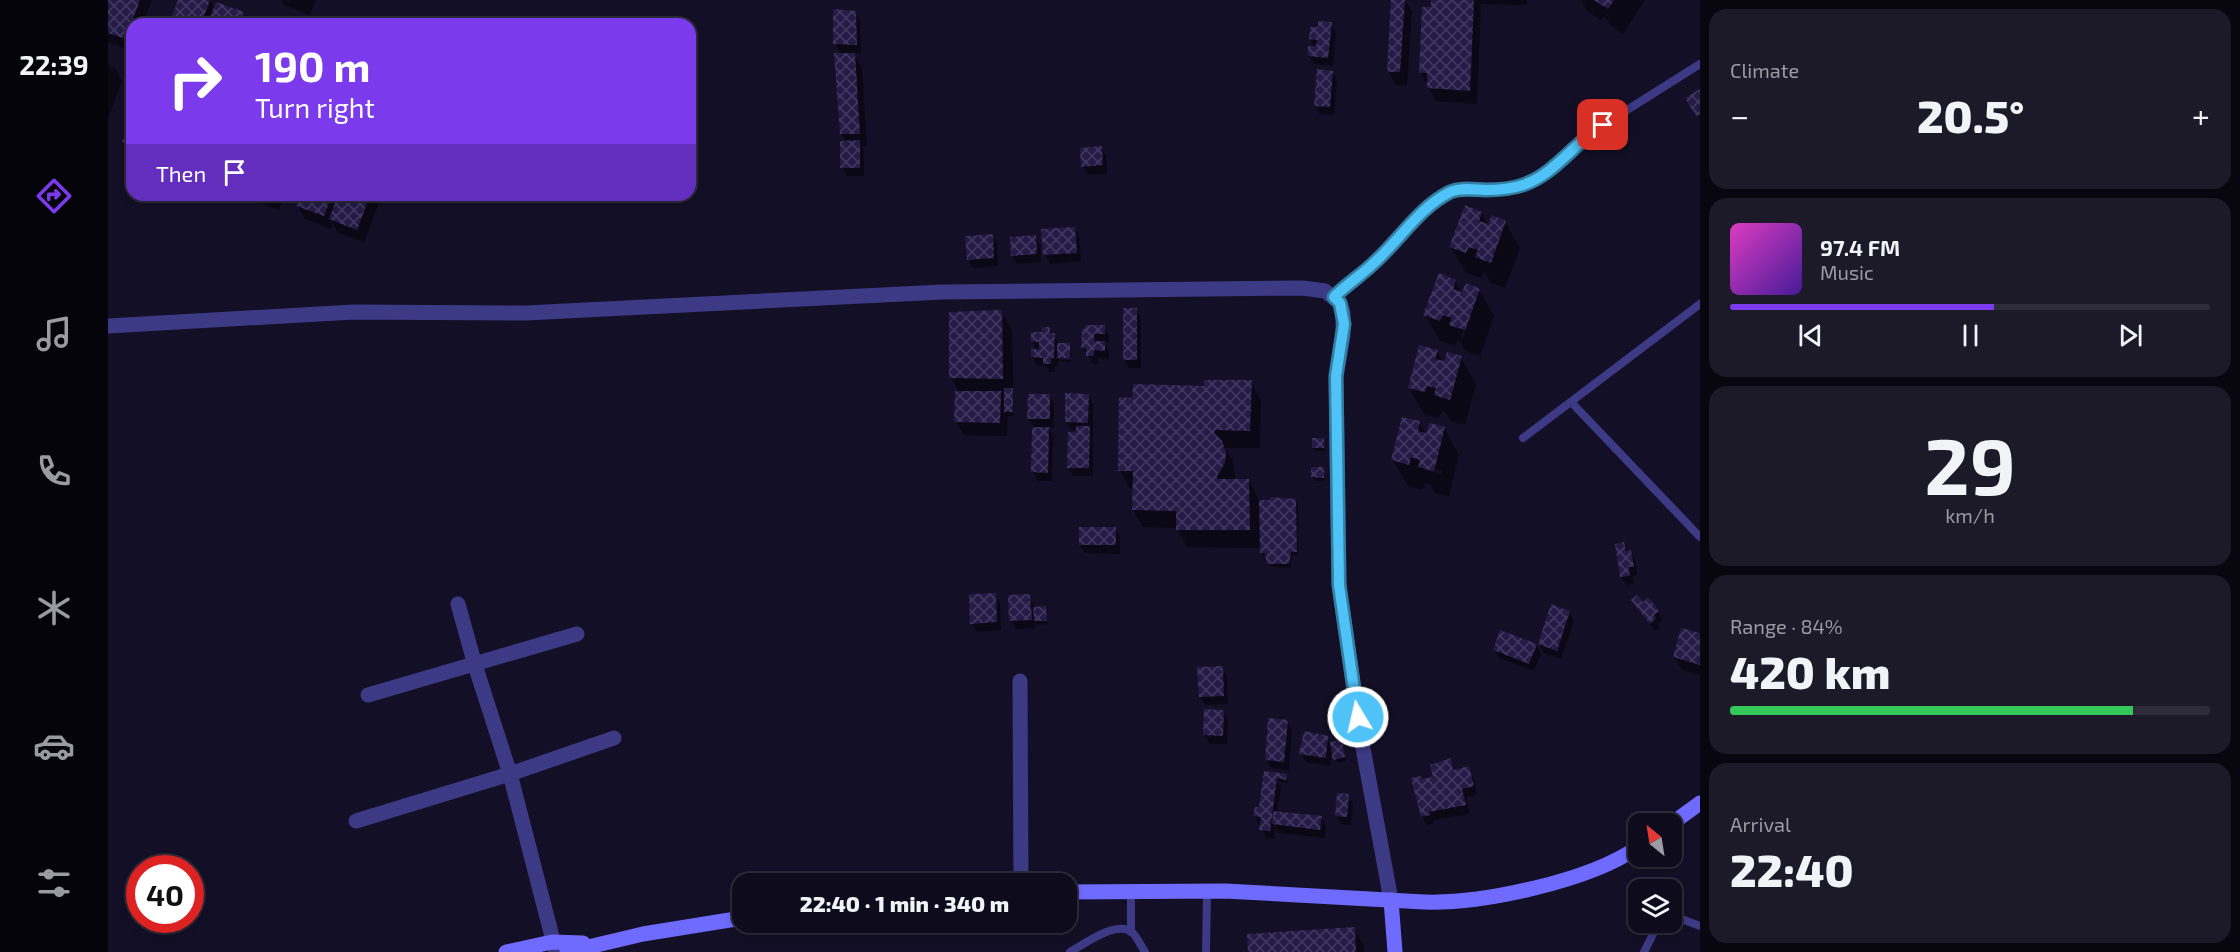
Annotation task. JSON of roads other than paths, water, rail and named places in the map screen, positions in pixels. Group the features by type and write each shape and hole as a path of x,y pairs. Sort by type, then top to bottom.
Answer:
{"main road":[{"path":"1682,816 1700,803"},
{"path":"1077,893 1131,896 1207,895 1455,901 1519,891 1593,870 1628,852"},
{"path":"1391,900 1395,952"},
{"path":"567,952 596,944 732,920"},
{"path":"506,952 596,944"}],"street":[{"path":"108,326 354,312 526,313 942,292 1303,288 1325,291 1340,303 1344,324 1336,376 1340,598 1366,766 1391,900"},
{"path":"458,604 510,774 554,947"},
{"path":"368,695 577,634"},
{"path":"1020,681 1021,873"},
{"path":"356,821 510,774 614,738"}],"lane":[{"path":"1334,297 1374,264 1430,206 1444,196 1464,189 1503,190 1539,178 1560,162 1589,134 1700,64"},
{"path":"1523,438 1700,304"},
{"path":"1572,403 1700,537"},
{"path":"1206,952 1207,895"},
{"path":"1131,896 1131,932"},
{"path":"1682,919 1700,926"},
{"path":"1070,952 1112,930 1123,928 1131,932 1145,952"},
{"path":"1644,952 1654,933"}]}
